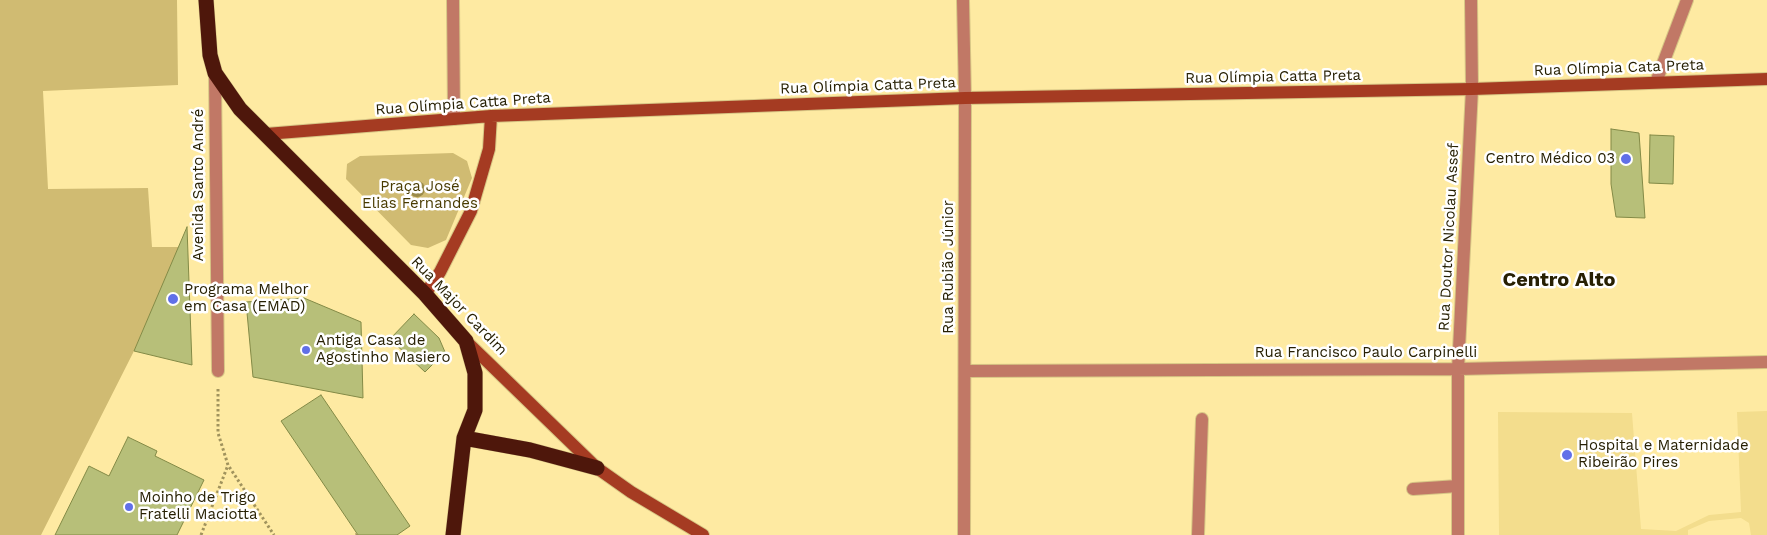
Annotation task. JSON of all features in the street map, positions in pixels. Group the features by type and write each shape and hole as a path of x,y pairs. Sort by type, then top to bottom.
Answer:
{"highway":[{"name":"Avenida Santo André","path":"206,0 210,55 216,73"},
{"name":"Rua Major Cardim","path":"216,73 240,109 425,294 466,341"},
{"path":"453,535 464,438 475,410 475,372 466,341"},
{"path":"464,438 530,450 597,468"}],"street":[{"path":"453,0 454,119"},
{"name":"Rua Rubião Júnior","path":"963,0 966,371 964,535"},
{"name":"Rua Doutor Nicolau Assef","path":"1458,535 1458,369 1472,90 1471,0"},
{"path":"1656,82 1687,0"},
{"name":"Avenida Santo André","path":"216,73 218,371"},
{"name":"Rua Olímpia Cata Preta","path":"1472,90 1656,82 1767,80"},
{"name":"Rua Olímpia Catta Preta","path":"266,134 491,116 965,98 1472,90"},
{"path":"425,294 440,272 471,212 489,149 491,116"},
{"name":"Rua Major Cardim","path":"466,341 597,468 631,492 704,535"},
{"name":"Rua Francisco Paulo Carpinelli","path":"966,371 1458,369 1767,362"},
{"path":"1198,535 1202,419"},
{"path":"1413,489 1458,486"}],"path":[{"path":"218,371 218,433 228,465 274,535"},
{"path":"201,535 228,465"}],"shaded area":[{"name":"Hospital e Maternidade Ribeirão Pires","path":"1767,411 1767,535 1751,535 1749,523 1741,518 1709,521 1688,530 1688,535 1499,535 1498,412 1632,413 1641,529 1676,531 1709,515 1741,512 1737,412"}],"green space":[{"path":"0,0 177,0 178,85 43,91 48,189 148,188 152,247 179,247 134,351 41,535 0,535"},
{"name":"Praça José Elias Fernandes","path":"453,153 467,161 472,178 446,240 428,248 411,245 346,179 347,164 360,156"}],"building":[{"name":"Centro Médico 03","path":"1611,129 1639,133 1645,218 1616,217 1611,184"},
{"path":"1650,135 1674,136 1673,184 1649,183"},
{"name":"Programa Melhor em Casa (EMAD)","path":"187,227 192,365 134,351"},
{"name":"Antiga Casa de Agostinho Masiero","path":"304,298 361,322 363,398 253,377 246,302"},
{"path":"414,314 439,338 445,352 425,372 390,339"},
{"path":"321,395 410,526 397,535 358,535 281,421"},
{"name":"Moinho de Trigo Fratelli Maciotta","path":"128,437 157,451 155,456 204,480 177,535 55,535 89,466 109,476"}],"place":[{"name":"Centro Médico 03","path":"1626,159"},
{"name":"Programa Melhor em Casa (EMAD)","path":"173,299"},
{"name":"Antiga Casa de Agostinho Masiero","path":"306,350"},
{"name":"Hospital e Maternidade Ribeirão Pires","path":"1567,455"},
{"name":"Moinho de Trigo Fratelli Maciotta","path":"129,507"}],"district":[{"name":"Centro Alto","path":"1559,280"}]}
